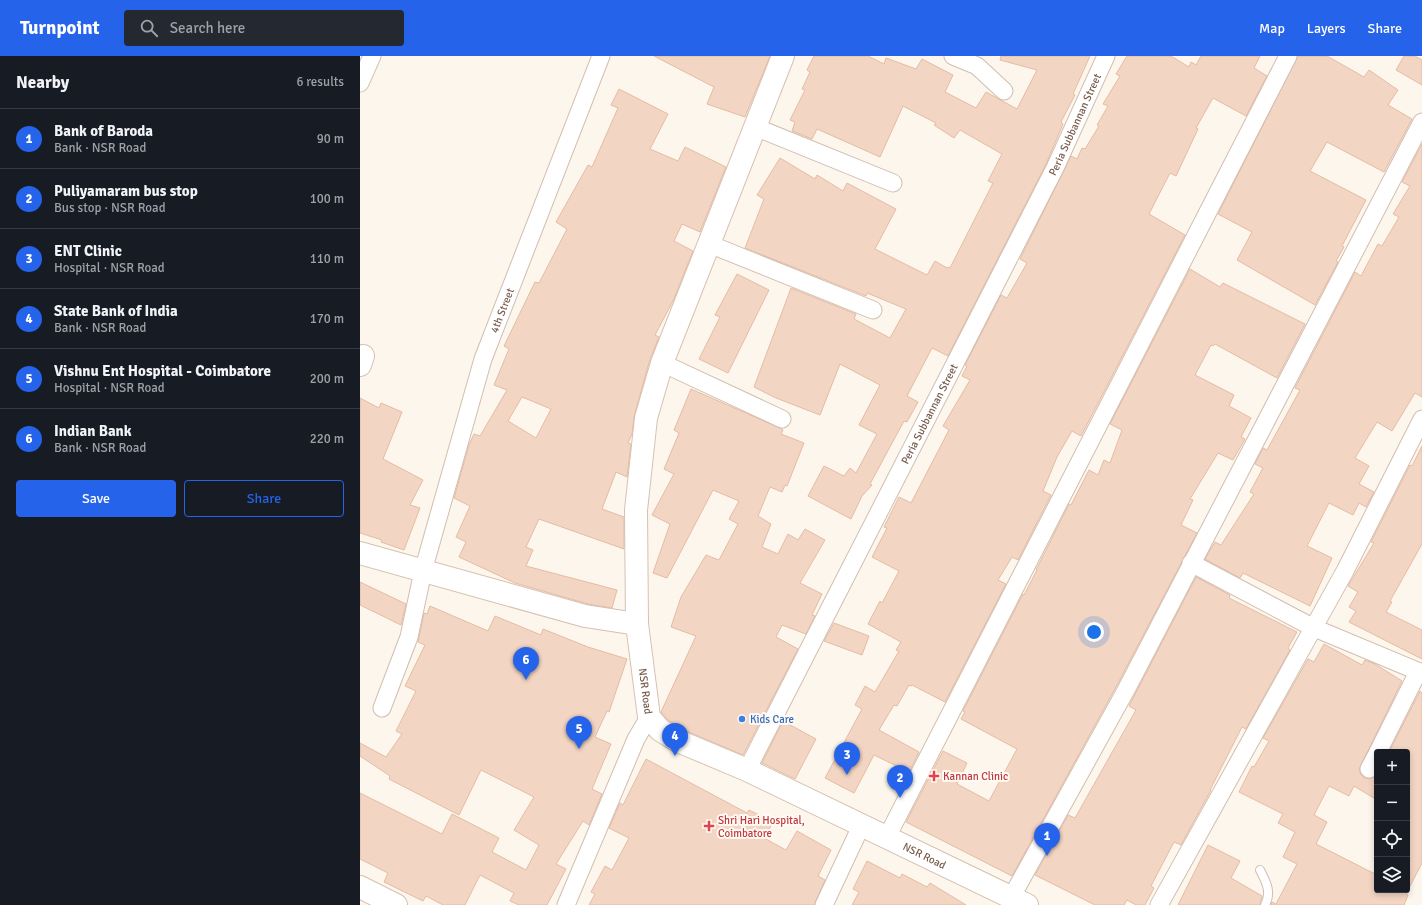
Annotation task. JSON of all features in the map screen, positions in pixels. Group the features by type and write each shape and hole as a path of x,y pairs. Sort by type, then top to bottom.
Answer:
{"main road":[{"name":"NSR Road","path":"783,56 662,363 646,418 636,510 637,624 649,717 660,730 678,741 747,770 862,824 1019,902"},
{"path":"360,553 585,616 637,624"},
{"path":"360,888 396,905"}],"street":[{"path":"360,83 372,56"},
{"name":"4th Street","path":"382,708 409,637 423,571 484,359 601,56"},
{"path":"954,56 977,66 1004,90"},
{"name":"Peria Subbannan Street","path":"747,770 1052,175 1106,56"},
{"path":"887,837 1288,56"},
{"path":"1019,902 1191,564 1422,122"},
{"path":"755,127 894,183"},
{"path":"709,244 873,310"},
{"path":"662,363 782,419"},
{"path":"1159,905 1312,626 1345,571 1422,418"},
{"path":"1191,564 1312,626 1420,673 1380,749"},
{"path":"566,905 636,739 649,717"},
{"path":"1369,769 1374,760"},
{"path":"824,905 862,824"}],"lane":[{"path":"1260,870 1268,888 1268,899 1265,905"}],"building":[{"path":"654,56 770,56 745,117 707,104 714,87"},
{"path":"814,56 868,56 884,64 886,58 916,69 922,59 953,75 945,92 976,108 986,92 1017,109 1037,70 1000,60 1001,56 1090,56 1073,94 1075,95 1061,122 1063,124 1046,164 948,356 932,348 907,396 918,402 907,422 904,421 870,484 872,485 862,496 851,519 808,496 824,466 844,476 850,468 856,473 877,434 859,425 880,385 840,364 820,415 776,398 754,387 791,288 856,314 854,319 890,338 906,309 867,293 866,296 745,248 764,199 757,195 780,158 815,179 817,175 843,191 847,183 896,209 875,249 927,275 935,261 947,268 950,268 993,183 988,181 1002,154 960,130 954,138 934,125 936,123 903,106 880,157 817,129 812,139 792,131 795,122 790,120 805,90 802,89 810,72 807,70"},
{"path":"1127,56 1171,56 1189,67 1191,62 1196,65 1201,56 1260,56 1254,68 1267,76 1246,116 1213,98 1196,128 1198,129 1176,176 1170,173 1149,214 1185,235 1081,436 1072,431 1057,457 1043,491 1051,495 1018,560 1012,557 998,580 1006,584 945,702 912,685 909,685 897,706 894,705 879,730 919,752 909,772 874,755 854,793 825,778 862,709 855,705 865,686 875,692 899,651 896,650 901,642 868,624 880,601 882,603 899,571 872,557 887,528 884,527 899,497 911,503 949,430 943,426 970,380 962,376 967,366 965,365 1001,295 1007,298 1027,263 1020,259 1071,156 1077,159 1082,148 1085,149 1099,126 1097,125 1108,106 1103,104 1120,76 1116,74"},
{"path":"1298,56 1327,56 1364,77 1369,70 1398,90 1388,105 1412,119 1384,172 1327,142 1310,171 1366,200 1342,246 1344,247 1336,261 1338,262 1315,305 1237,260 1252,232 1218,214"},
{"path":"1404,56 1415,56 1422,60 1422,85 1396,70"},
{"path":"619,89 668,114 650,149 678,161 685,147 726,167 700,232 682,224 674,241 693,251 673,301 655,335 659,337 650,359 634,417 632,434 628,443 631,444 627,477 616,472 602,509 624,517 624,549 539,519 526,547 533,550 526,566 617,590 612,608 588,604 515,583 459,557 466,542 456,537 470,506 454,498 469,445 474,434 480,436 507,390 494,385 509,349 504,346 535,282 539,283 567,229 556,222 588,165 592,167 618,108 611,105","holes":["522,397 551,409 536,438 508,421"]},
{"path":"1422,144 1422,397 1415,393 1392,431 1377,422 1355,458 1369,466 1359,484 1374,492 1366,507 1359,503 1353,515 1329,503 1307,546 1332,558 1310,606 1243,573 1240,578 1205,559 1215,542 1221,545 1254,494 1250,492 1263,468 1255,464 1263,448 1267,450 1300,390 1295,388 1355,272 1361,276 1378,244 1382,246 1399,217 1393,214 1410,186 1402,182"},
{"path":"1190,269 1220,287 1223,283 1305,324 1277,378 1215,344 1213,346 1211,345 1195,375 1234,395 1229,406 1251,418 1241,437 1245,439 1233,460 1218,453 1190,499 1193,500 1181,525 1197,533 1117,685 1012,876 906,822 943,751 967,763 957,784 989,801 1017,749 961,719 965,712 963,711 1023,594 1024,595 1037,570 1069,504 1071,505 1089,470 1098,475 1104,460 1110,463 1122,430 1110,424"},
{"path":"737,274 769,290 728,373 699,359 720,317 715,315"},
{"path":"691,389 780,428 783,430 781,434 804,443 787,486 785,485 782,492 770,487 758,516 771,524 762,547 778,554 788,534 798,540 805,529 825,540 800,583 822,594 812,615 815,616 806,634 782,625 776,637 798,649 743,755 684,730 668,720 661,712 696,636 671,627 681,597 706,555 719,560 738,524 729,519 739,501 713,490 667,578 653,573 670,524 652,515 674,474 664,469 679,433 674,430"},
{"path":"360,398 379,408 381,403 402,412 383,459 423,480 410,505 420,508 404,550 381,542 382,540 360,533"},
{"path":"1422,446 1422,544 1390,601 1392,602 1386,612 1422,630 1422,659 1349,622 1356,611 1349,607 1358,592 1348,586 1374,543 1371,542 1410,465 1412,466"},
{"path":"1196,577 1230,595 1229,598 1297,632 1288,648 1290,650 1246,729 1242,727 1211,790 1181,845 1174,842 1151,886 1154,888 1145,905 1136,905 1127,900 1124,905 1095,905 1035,875 1068,815 1075,818 1136,710 1129,706"},
{"path":"360,582 406,604 401,625 360,605"},
{"path":"430,606 488,631 495,616 541,635 543,629 588,647 627,659 609,712 607,711 595,737 611,744 592,789 602,794 589,825 583,821 556,864 566,869 547,905 519,905 510,901 514,893 480,875 465,905 443,905 426,896 423,901 384,882 388,873 360,859 360,793 442,834 452,814 499,838 492,852 526,870 539,845 514,830 534,797 481,770 459,815 389,779 390,776 360,756 360,743 386,757 402,734 396,731 416,691 405,686 425,645 418,642 424,613 427,614"},
{"path":"834,623 869,636 862,655 824,641"},
{"path":"1324,644 1362,665 1365,660 1375,664 1402,681 1359,769 1361,775 1365,778 1370,779 1374,777 1374,798 1354,786 1349,796 1329,786 1314,815 1327,822 1316,844 1374,873 1374,893 1407,893 1408,895 1404,905 1271,905 1272,902 1276,904 1297,864 1283,857 1295,832 1278,823 1283,814 1239,792 1252,766 1254,767 1269,741 1263,738 1308,659 1314,662"},
{"path":"1420,691 1422,693 1422,863 1410,886 1410,749 1391,749"},
{"path":"783,721 816,739 795,779 762,763"},
{"path":"646,759 747,813 749,810 773,822 764,838 786,850 797,831 831,850 818,876 825,880 814,905 589,905 595,894 591,892 605,866 612,870 629,838 609,828 620,803 623,805"},
{"path":"1208,845 1240,861 1231,878 1262,896 1260,905 1178,905"},
{"path":"867,861 900,878 902,874 927,887 930,883 966,905 852,905 859,892 853,889"}],"place":[{"name":"Indian Bank","path":"526,680"},
{"name":"Kids Care","path":"742,719"},
{"name":"Vishnu Ent Hospital - Coimbatore","path":"579,749"},
{"name":"State Bank of India","path":"675,756"},
{"name":"ENT Clinic","path":"847,775"},
{"name":"Kannan Clinic","path":"934,776"},
{"name":"Puliyamaram bus stop","path":"900,798"},
{"name":"Shri Hari Hospital, Coimbatore","path":"709,826"},
{"name":"Bank of Baroda","path":"1047,856"}]}
